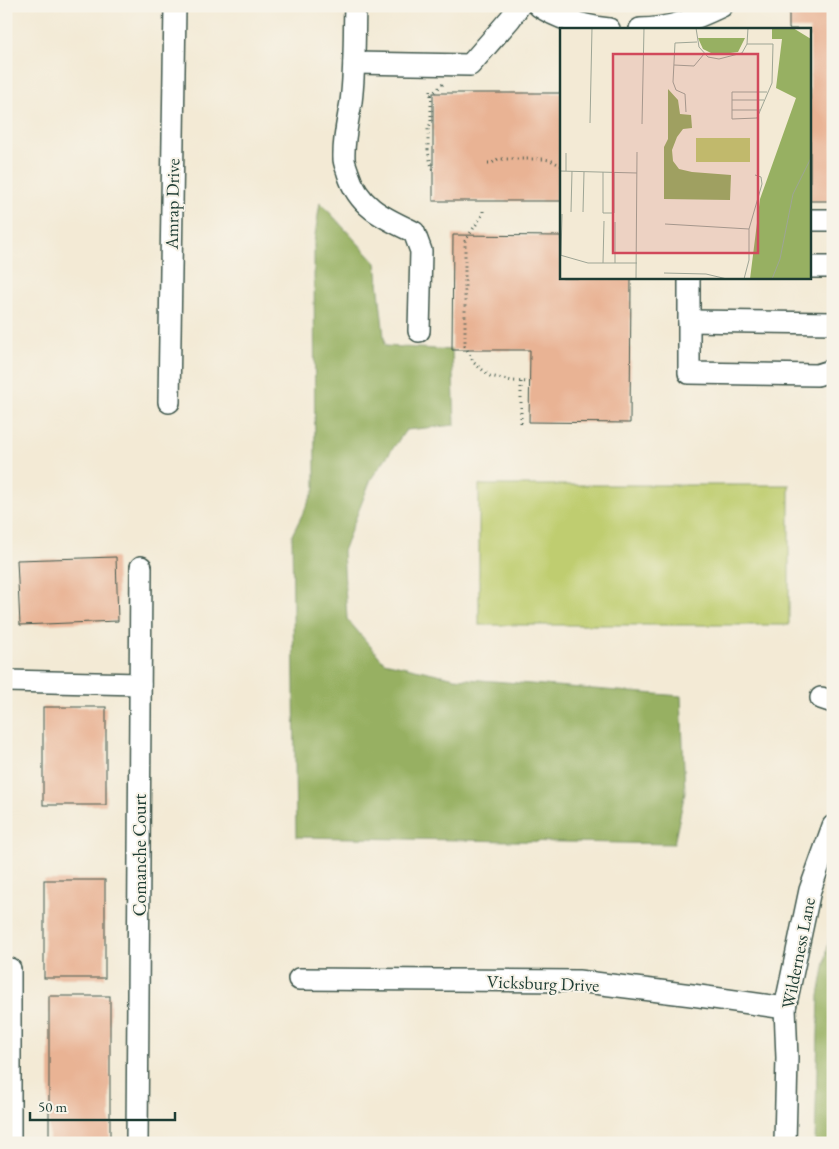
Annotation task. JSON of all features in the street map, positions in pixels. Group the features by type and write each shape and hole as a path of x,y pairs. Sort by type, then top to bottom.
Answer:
{"street":[{"name":"Amrap Drive","path":"169,402 175,6"},
{"path":"355,6 354,62 344,160 351,185 366,205 388,220 414,232 421,251 419,332"},
{"path":"354,62 470,65 519,6"},
{"path":"539,6 552,15 586,26 601,28"},
{"path":"658,28 694,20 722,6"},
{"path":"812,220 833,220"},
{"path":"812,267 833,267"},
{"path":"689,279 689,373 817,375 833,370"},
{"path":"689,321 833,324"},
{"name":"Comanche Court","path":"137,1143 141,567"},
{"path":"6,681 140,684"},
{"name":"Wilderness Lane","path":"785,1143 787,1058 785,1008 810,890 833,826"},
{"path":"10,969 10,1143"},
{"name":"Vicksburg Drive","path":"299,979 578,981 785,1008"}],"path":[{"path":"431,90 432,123 428,129 428,152 433,171"},
{"path":"488,163 498,159 543,159 560,165"},
{"path":"484,210 484,214 465,241 465,346 474,363 490,376 501,380 530,382"},
{"path":"521,382 521,423"}],"green space":[{"path":"320,202 376,263 385,346 452,350 455,425 406,430 371,479 343,551 347,619 384,662 455,678 681,696 685,792 674,844 296,837 292,535 315,489 314,242"},
{"path":"479,485 789,485 789,625 479,625"},
{"path":"833,917 833,1143 815,1143 819,996"}],"building":[{"path":"789,7 833,7 833,201 812,201 812,28 789,28"},
{"path":"433,93 560,93 560,201 433,201"},
{"path":"453,235 560,236 560,279 631,279 630,423 529,422 530,350 452,350"},
{"path":"116,557 118,621 20,625 17,560"},
{"path":"43,707 106,707 106,805 43,805"},
{"path":"44,880 105,880 105,978 44,978"},
{"path":"49,996 110,996 110,1143 49,1143"}]}
